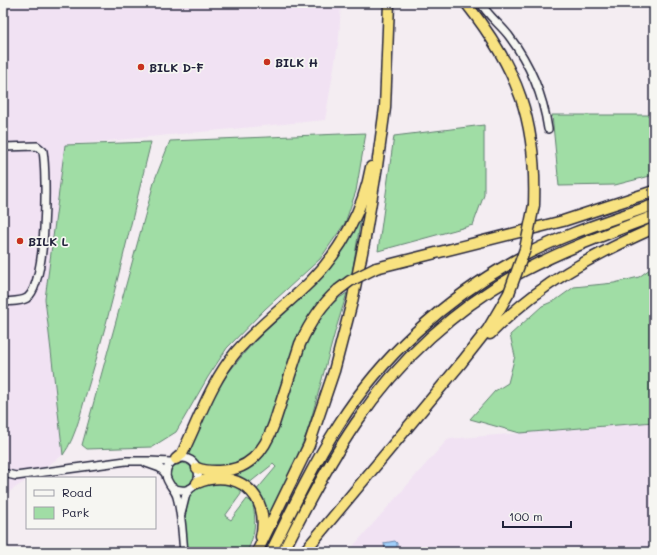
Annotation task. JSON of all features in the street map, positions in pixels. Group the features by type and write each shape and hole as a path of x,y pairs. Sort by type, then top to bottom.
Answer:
{"highway":[{"path":"257,552 309,445 334,371 357,282 385,108 389,3"},
{"path":"304,552 488,329 509,293 525,249 534,205 535,179 532,146 526,114 521,98 503,56 483,25 466,3"},
{"path":"174,461 182,454 203,405 236,352 312,280 344,238 353,222 363,196 370,172 375,141 385,108"},
{"path":"197,468 203,470 230,470 248,463 261,451 274,424 298,351 306,332 323,306 338,290 350,281 376,268 563,221 654,191"},
{"path":"270,552 308,477 339,424 377,372 422,326 466,291 514,260 572,233 654,204"},
{"path":"283,552 322,478 356,422 402,364 432,335 480,297 522,272 575,246 654,216"},
{"path":"462,362 510,314 544,286 591,258 654,228"},
{"path":"193,486 210,479 235,481 244,485 255,495 263,513 263,528 257,552"},
{"path":"314,552 337,513"}],"street":[{"path":"481,3 509,36 529,67 543,102 548,129"},
{"path":"3,147 37,146 43,151 46,208 42,251 32,293 26,299 5,301"},
{"path":"180,518 186,494 199,476 194,463 189,459 180,458 174,461 167,468 166,474 168,482 177,495 184,552"},
{"path":"3,473 16,476 102,464 138,461 174,461"},
{"path":"138,461 160,468 166,474"},
{"path":"3,468 17,473 35,473"},
{"path":"172,487 181,491 193,486"}],"shaded area":[{"path":"3,3 341,3 339,38 325,120 65,145 45,299 63,455 30,477 26,477 26,481 3,496"},
{"path":"654,422 654,552 348,552 448,439"}],"green space":[{"path":"552,115 654,115 654,175 615,185 559,186"},
{"path":"484,125 484,195 473,225 378,251 394,136"},
{"path":"366,133 356,191 345,223 320,259 265,309 227,348 176,432 152,447 87,449 82,445 155,179 170,141"},
{"path":"151,142 98,354 76,430 63,455 45,299 65,145"},
{"path":"363,205 352,274 330,292 278,398 263,440 251,455 237,463 213,467 201,467 193,457 188,455 198,426 209,403 228,373 246,351 307,291"},
{"path":"654,266 654,422 520,433 470,419 495,391 508,383 515,356 510,335 542,306 556,300 574,287 614,283 639,277"},
{"path":"347,293 308,430 265,525 255,492 276,467 273,464 248,484 225,474 251,465 265,451 275,432 298,361 312,329 333,303"},
{"path":"182,463 190,467 194,475 190,483 182,487 174,483 170,475 174,467"},
{"path":"211,482 233,484 241,490 241,494 225,516 231,520 247,499 252,502 255,521 252,539 247,552 188,552 184,528 187,502 194,489"}],"water":[{"path":"395,541 397,543 397,552 385,552 384,543"}],"place":[{"name":"BILK H","path":"267,62"},
{"name":"BILK D-F","path":"141,67"},
{"name":"BILK L","path":"20,241"}]}
